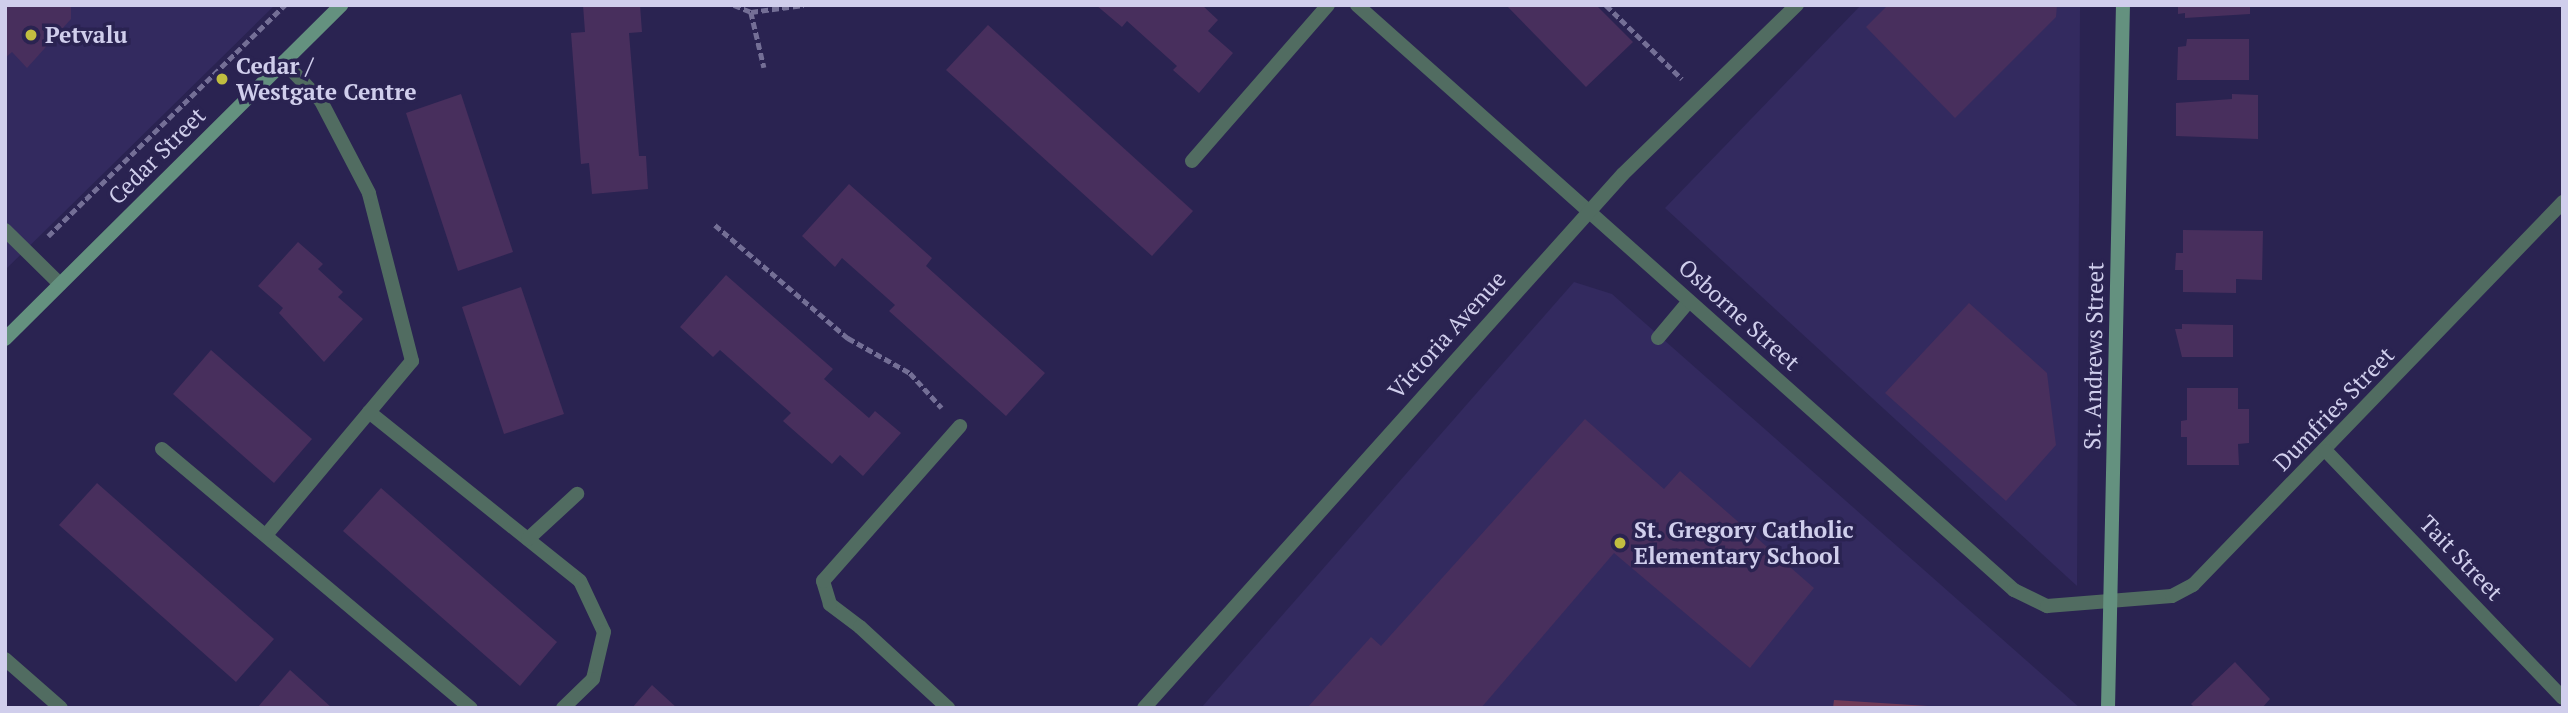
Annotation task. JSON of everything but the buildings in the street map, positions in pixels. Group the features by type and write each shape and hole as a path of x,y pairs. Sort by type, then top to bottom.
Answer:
{"main road":[{"name":"Cedar Street","path":"5,340 341,5"},
{"name":"St. Andrews Street","path":"2108,708 2123,5"}],"street":[{"path":"1192,161 1328,5"},
{"name":"Osborne Street","path":"1357,5 2014,590 2047,606 2112,603"},
{"name":"Victoria Avenue","path":"1144,708 1588,211 1797,5"},
{"path":"266,535 412,361 369,193 321,101 284,62"},
{"name":"Dumfries Street","path":"2112,603 2172,596 2193,585 2326,451 2563,202"},
{"path":"5,230 60,284"},
{"path":"1658,338 1689,300"},
{"path":"369,412 580,581 604,632 593,679 563,708"},
{"path":"948,708 860,627 830,604 823,581 960,426"},
{"path":"162,449 471,708"},
{"name":"Tait Street","path":"2326,451 2563,698"},
{"path":"528,539 577,494"},
{"path":"5,659 61,708"}],"path":[{"path":"28,251 71,218 285,5"},
{"path":"734,5 751,12 804,5"},
{"path":"1606,5 1682,79"},
{"path":"751,12 764,67"},
{"path":"715,225 848,338 910,373 960,426"}],"shaded area":[{"path":"5,5 275,5 5,270"},
{"path":"1861,5 2080,5 2077,586 1665,208"},
{"name":"St. Gregory Catholic Elementary School","path":"1574,282 1612,294 2080,708 1201,708"},
{"path":"1834,700 1959,708 1833,708"}],"place":[{"name":"Petvalu","path":"31,35"},
{"name":"Cedar / Westgate Centre","path":"222,79"},
{"name":"St. Gregory Catholic Elementary School","path":"1620,543"}]}
